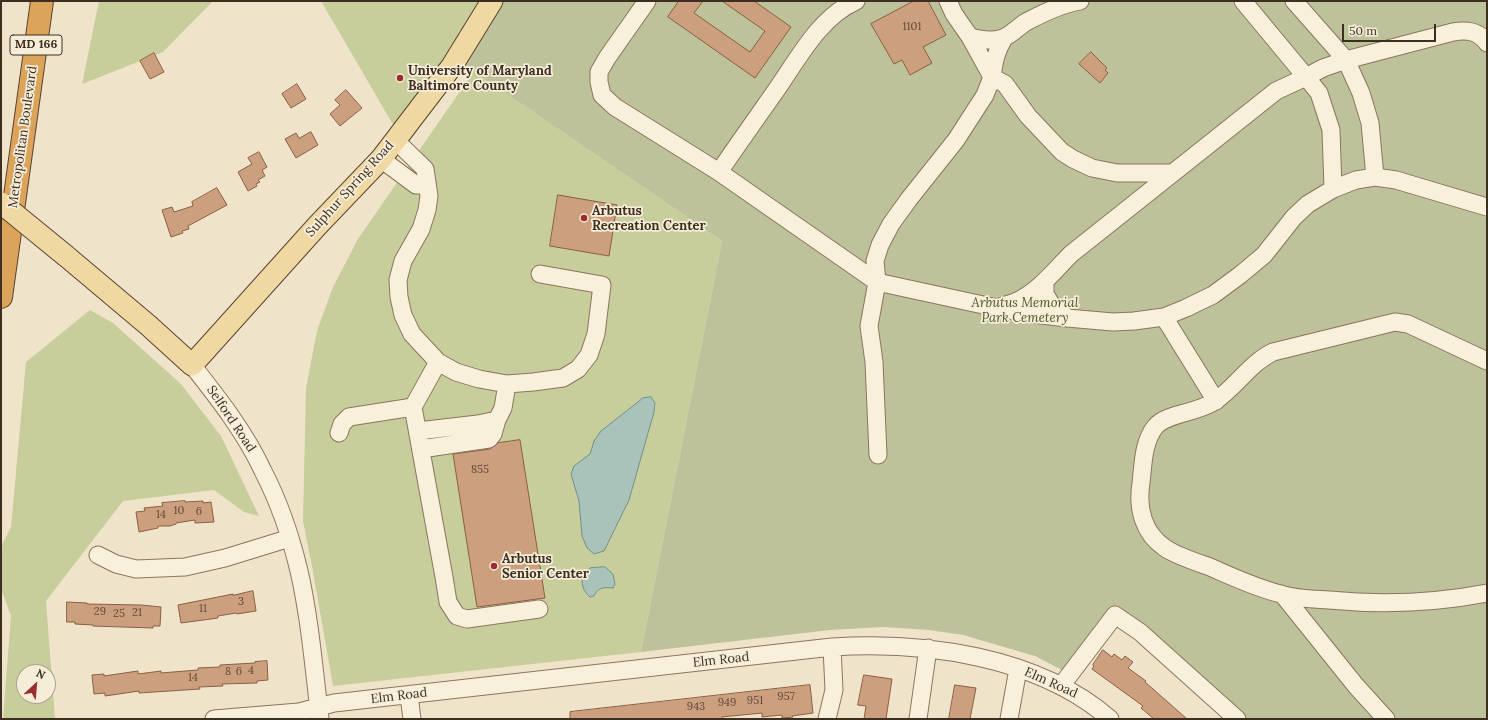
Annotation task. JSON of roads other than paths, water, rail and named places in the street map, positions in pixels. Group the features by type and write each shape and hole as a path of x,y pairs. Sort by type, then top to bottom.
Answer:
{"highway":[{"name":"Metropolitan Boulevard","path":"1,297 42,1"},
{"path":"30,89 46,1"}],"main road":[{"name":"Sulphur Spring Road","path":"192,365 317,226 381,159 452,66 492,1"},
{"name":"Selford Road","path":"1,204 148,325 192,365"}],"street":[{"path":"647,1 607,58 599,72 599,82 602,95 616,107 719,172 877,282 1024,313 1112,322 1134,321 1164,317 1213,295 1240,275 1264,254 1294,217 1308,204 1333,189 1356,180 1375,177 1396,180 1487,207"},
{"path":"719,172 812,38 830,18 849,4 856,1"},
{"path":"948,1 954,14 970,38 992,77 1005,84 1028,116 1062,152 1092,168 1117,172 1173,173"},
{"path":"878,455 874,362 868,326 877,282 875,261 880,245 891,224 956,140 985,95 992,77 994,60 998,48 1004,38 1025,23 1049,11 1080,1"},
{"path":"1243,1 1318,93 1331,130 1333,189"},
{"path":"1294,1 1346,60 1361,92 1370,123 1375,177"},
{"path":"997,308 1015,302 1032,292 1071,254 1276,91 1323,68 1346,60 1459,31 1466,30 1475,32 1487,43"},
{"path":"970,38 982,40 1004,38"},
{"path":"395,140 425,169 429,196 427,210 421,229 403,261 398,280 399,297 403,315 412,334 438,362 456,372 479,379 507,384 563,378 578,369 589,355 596,334 602,285 540,274"},
{"path":"381,159 416,185 427,185"},
{"path":"1045,281 1045,294 1051,304 1067,318"},
{"path":"1164,317 1216,401"},
{"path":"1487,361 1408,324 1395,322 1273,352 1262,358 1216,401 1205,407 1163,420 1155,427 1149,439 1140,490 1140,505 1143,521 1152,536 1165,548 1261,588 1283,595 1365,604 1463,597 1487,592"},
{"path":"438,362 413,407 448,602 457,616 467,619 539,609"},
{"name":"Selford Road","path":"192,365 243,434 260,464 275,497 290,538 299,570 306,610 319,713"},
{"path":"421,449 489,439 493,434 502,408 507,384"},
{"path":"339,433 342,424 349,417 413,407"},
{"path":"418,431 478,424 497,420"},
{"path":"98,556 116,564 136,569 185,567 225,558 290,538"},
{"path":"1283,595 1356,686 1386,719"},
{"path":"1060,686 1114,615 1140,632 1237,719"},
{"name":"Elm Road","path":"214,719 299,712 319,713 334,704 832,647 880,645 928,648 958,652 1018,669 1060,686 1082,698 1102,716"},
{"path":"827,719 834,690 832,647"},
{"path":"918,719 928,648"},
{"path":"1009,719 1018,669"},
{"path":"409,695 412,719"}],"water":[{"path":"651,397 655,403 654,412 629,500 604,551 594,554 587,548 582,536 579,501 571,474 574,466 590,454 594,441 601,431 643,398"},
{"path":"605,567 613,574 615,584 613,588 602,588 597,591 594,596 590,597 583,588 582,577 590,568"}],"place":[{"name":"University of Maryland Baltimore County","path":"400,78"},
{"name":"Arbutus Recreation Center","path":"584,218"},
{"name":"Arbutus Senior Center","path":"494,566"}],"park label":[{"name":"Arbutus Memorial Park Cemetery","path":"1025,310"}]}
